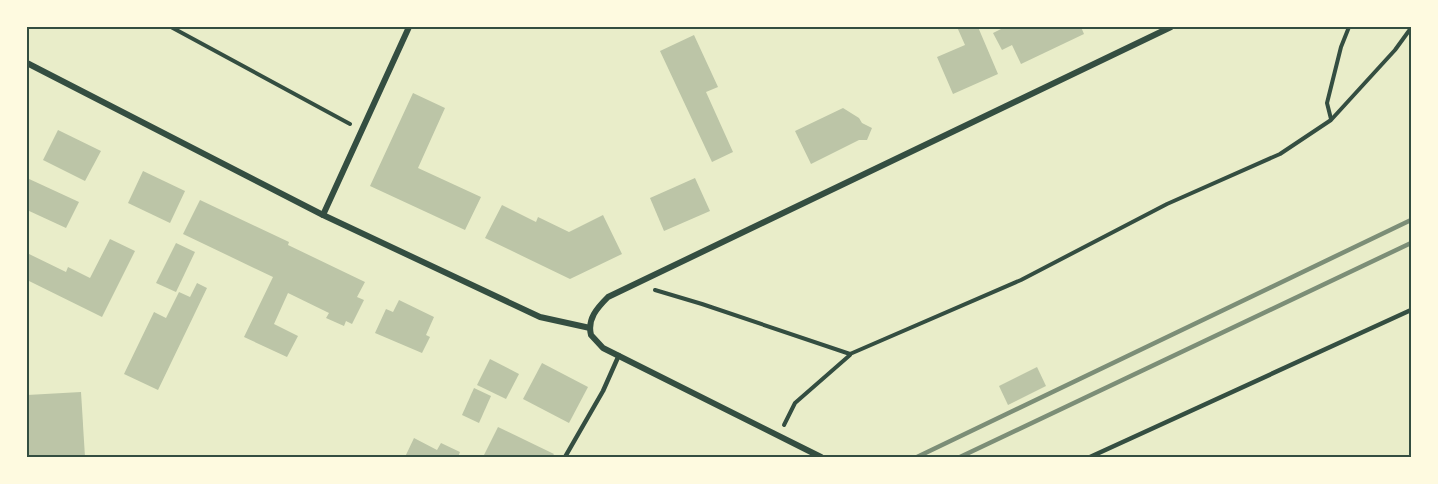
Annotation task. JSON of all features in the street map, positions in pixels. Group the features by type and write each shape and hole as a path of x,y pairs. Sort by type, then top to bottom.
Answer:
{"street":[{"path":"323,215 409,27"},
{"path":"821,457 603,348 596,342 590,328 599,305 608,297 634,284 1171,27"},
{"path":"27,63 323,215 540,317 590,328"}],"lane":[{"path":"1090,457 1411,310"},
{"path":"565,457 603,391 619,356"}],"path":[{"path":"171,27 362,130"},
{"path":"1331,120 1327,104 1341,47 1349,27"},
{"path":"786,420 795,403 850,354 1021,280 1167,204 1280,154 1331,120 1395,50 1411,28"},
{"path":"634,284 702,304 850,354"}],"building":[{"path":"957,27 978,27 998,74 953,94 937,57 965,45"},
{"path":"1005,27 1081,27 1084,34 1021,64 1012,45 1002,50 993,33"},
{"path":"694,35 718,87 706,92 733,152 712,162 660,51"},
{"path":"413,93 445,108 418,168 481,197 465,230 370,186"},
{"path":"843,108 872,128 867,140 859,140 811,164 795,131"},
{"path":"58,130 101,151 85,181 43,160"},
{"path":"143,171 185,191 170,223 128,203"},
{"path":"27,178 79,202 66,228 27,210"},
{"path":"695,178 710,211 664,231 650,198"},
{"path":"200,200 289,242 288,245 365,282 357,297 364,300 352,324 346,321 344,326 326,318 329,313 288,293 274,324 298,336 287,357 244,337 273,277 183,234"},
{"path":"502,205 536,222 538,217 569,232 603,215 622,254 570,279 485,238"},
{"path":"110,239 135,251 102,317 27,280 27,253 66,272 68,267 90,278"},
{"path":"176,243 195,252 176,292 156,283"},
{"path":"197,283 207,288 158,390 124,374 154,312 166,318 179,292 190,297"},
{"path":"399,300 434,317 426,335 430,337 422,353 375,333 386,309 393,312"},
{"path":"490,359 519,374 506,399 477,385"},
{"path":"542,363 588,387 569,423 523,399"},
{"path":"1037,367 1046,386 1008,405 999,386"},
{"path":"474,388 491,396 479,423 462,415"},
{"path":"81,392 85,457 27,457 27,395"},
{"path":"498,427 554,454 552,457 483,457"},
{"path":"414,438 437,450 441,443 460,452 458,457 405,457"}],"railway":[{"path":"917,457 1411,220"},
{"path":"960,457 1411,243"}]}
